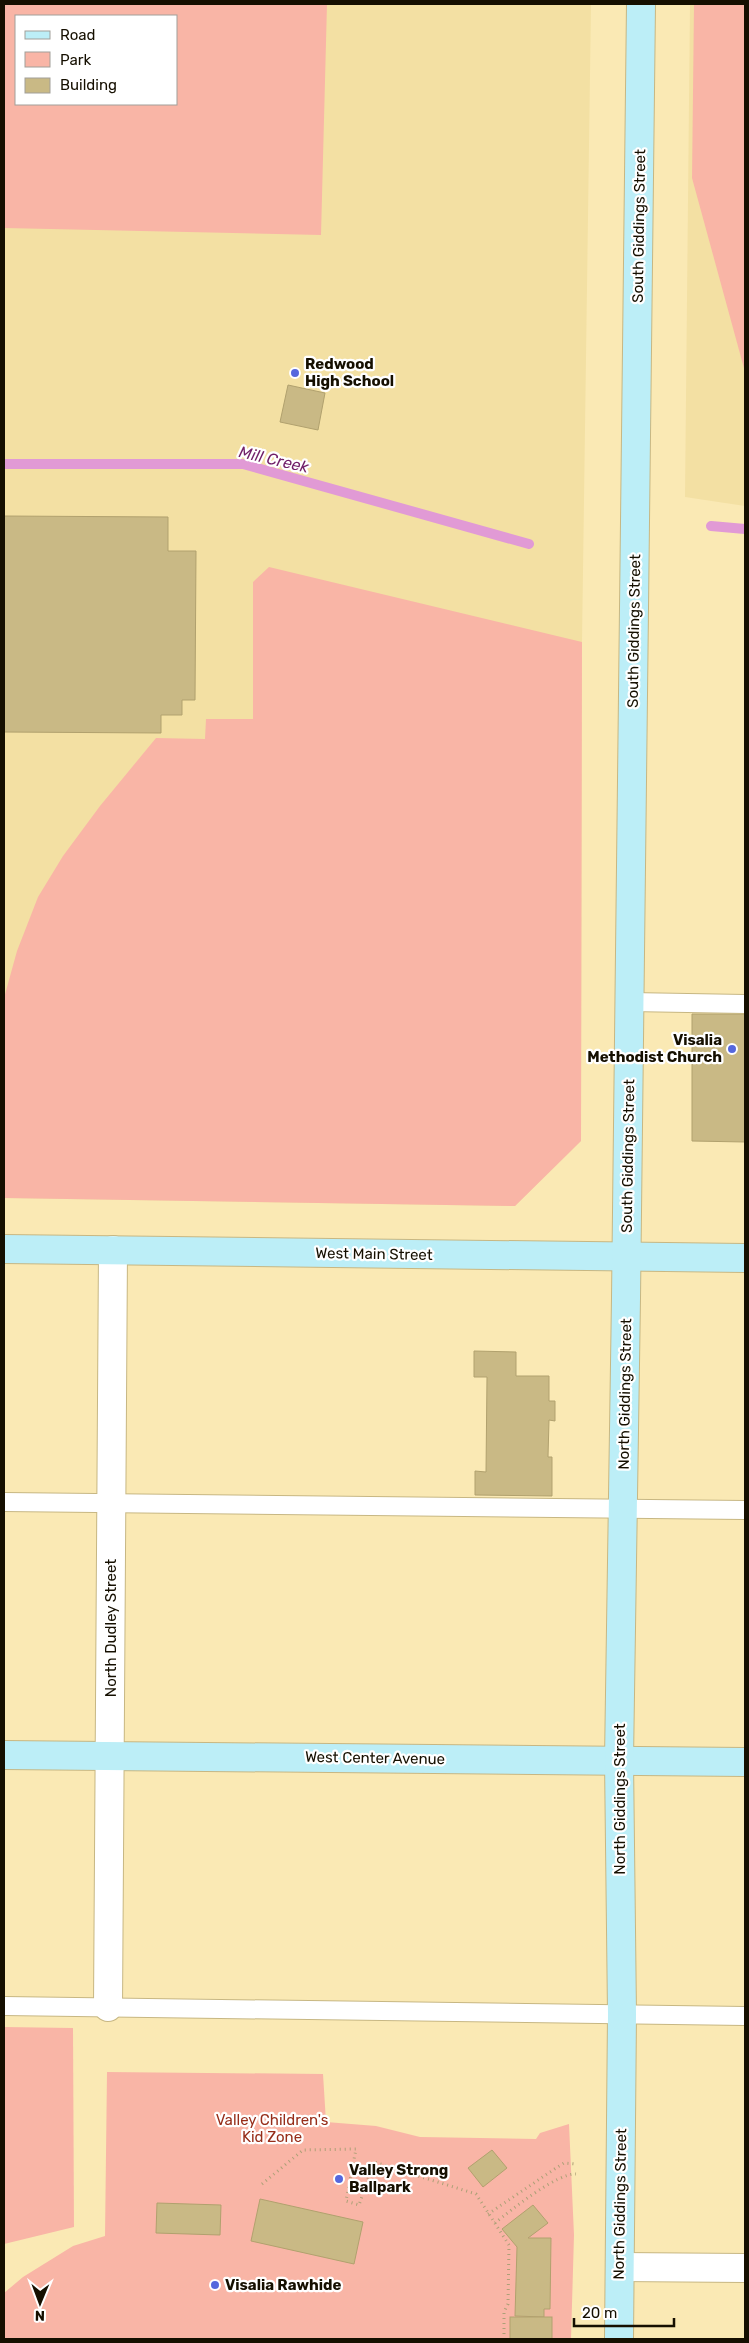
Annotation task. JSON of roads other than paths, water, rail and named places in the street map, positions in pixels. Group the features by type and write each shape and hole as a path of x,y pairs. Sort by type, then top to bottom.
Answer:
{"street":[{"name":"South Giddings Street","path":"627,1258 641,4"},
{"name":"West Main Street","path":"4,1249 745,1258"},
{"name":"North Dudley Street","path":"108,2007 113,1250"},
{"name":"North Giddings Street","path":"619,2339 622,2014 619,1760 627,1258"},
{"name":"West Center Avenue","path":"4,1755 745,1762"},
{"path":"620,2267 745,2268"}],"lane":[{"path":"630,1002 745,1004"},
{"path":"4,1502 745,1510"},
{"path":"4,2006 745,2016"}],"waterway":[{"name":"Mill Creek","path":"4,464 243,464 529,544"},
{"name":"Mill Creek","path":"711,526 745,529"}],"place":[{"name":"Redwood High School","path":"295,373"},
{"name":"Visalia Methodist Church","path":"732,1049"},
{"name":"Valley Strong Ballpark","path":"339,2179"},
{"name":"Visalia Rawhide","path":"215,2285"}],"park label":[{"name":"Valley Children's Kid Zone","path":"272,2128"}]}
